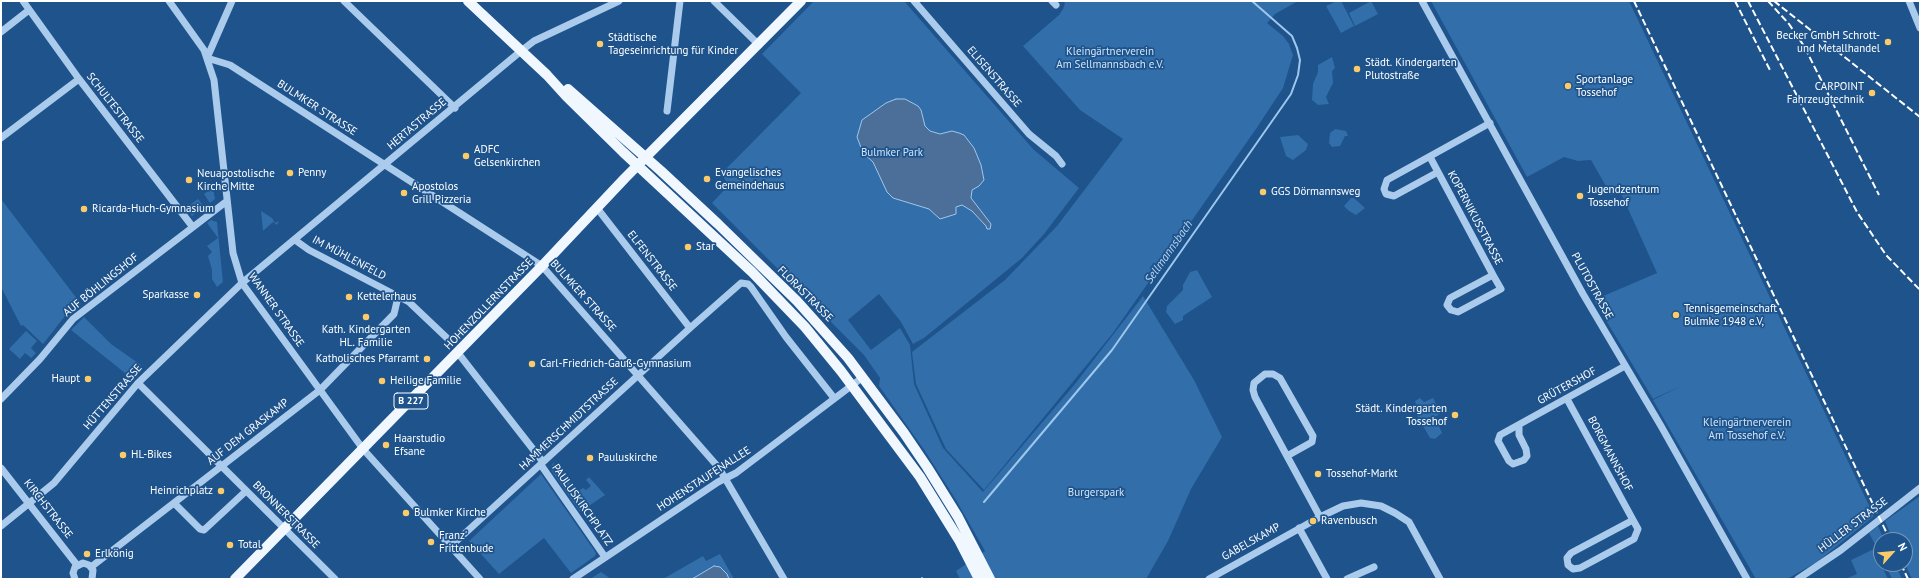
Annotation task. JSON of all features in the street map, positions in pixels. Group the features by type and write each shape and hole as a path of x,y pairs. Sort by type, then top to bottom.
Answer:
{"main road":[{"name":"FLORASTRASSE","path":"468,1 547,75 566,96 638,166 780,301 809,333 852,385 920,477 955,534 979,579"},
{"name":"HOHENZOLLERNSTRASSE","path":"235,579 458,353 638,166 802,1"},
{"name":"FLORASTRASSE","path":"547,75 564,85 646,158 797,301 826,332 863,377 904,432 958,517 990,579"}],"street":[{"name":"SCHULTESTRASSE","path":"23,1 79,79 192,226"},
{"name":"WANNER STRASSE","path":"169,1 199,42 207,58 214,80 233,254 242,283 363,449 480,579"},
{"path":"207,58 232,1"},
{"path":"344,1 455,108"},
{"name":"HERTASTRASSE","path":"242,283 534,41 619,1"},
{"path":"667,111 680,1"},
{"path":"714,1 759,45"},
{"name":"ELISENSTRASSE","path":"914,1 1029,134 1056,156 1062,164"},
{"name":"PLUTOSTRASSE","path":"1422,1 1580,287 1672,445 1747,579"},
{"path":"1909,1 1920,28"},
{"path":"1,32 29,10"},
{"name":"BULMKER STRASSE","path":"207,58 230,65 542,266 726,478 784,579"},
{"path":"1,138 79,79"},
{"name":"KOPERNIKUSSTRASSE","path":"1438,172 1394,196 1386,194 1384,188 1387,180 1490,123"},
{"name":"KOPERNIKUSSTRASSE","path":"1430,157 1438,172 1493,274 1501,289 1458,312 1451,310 1447,305 1450,298 1493,274"},
{"name":"AUF BÖHLINGSHOF","path":"1,399 40,359 73,319 192,226 227,201"},
{"name":"ELFENSTRASSE","path":"597,208 690,328"},
{"name":"IM MÜHLENFELD","path":"295,240 309,250 409,302 448,339"},
{"name":"HÜTTENSTRASSE","path":"1,526 54,483 138,383 242,283"},
{"name":"HAMMERSCHMIDTSTRASSE","path":"451,546 737,285 745,283 751,287 786,337 834,398"},
{"name":"AUF DEM GRASKAMP","path":"91,567 320,390 394,314 398,296"},
{"path":"458,353 542,463"},
{"name":"GRÜTERSHOF","path":"1519,426 1518,435 1526,449 1527,456 1524,460 1513,464 1509,461 1498,441 1500,435 1519,426 1625,366"},
{"path":"1287,456 1312,442 1313,436 1280,378 1273,374 1265,374 1254,383 1253,390 1255,397 1320,517"},
{"name":"HOHENSTAUFENALLEE","path":"573,579 726,478 736,474 863,377"},
{"name":"BRONNERSTRASSE","path":"138,383 335,579"},
{"name":"BORGMANNSHOF","path":"1567,398 1638,529 1634,539 1580,568 1573,569 1568,565 1567,558 1571,553 1632,520"},
{"name":"PAULUSKIRCHPLATZ","path":"542,463 605,557"},
{"name":"KIRCHSTRASSE","path":"1,468 30,503 77,565"},
{"name":"HÜLLER STRASSE","path":"1798,579 1841,550 1920,488"},
{"path":"174,503 200,529 204,530 246,490"},
{"name":"GABELSKAMP","path":"1212,578 1320,517 1343,506 1361,504 1381,506 1409,522 1440,579"},
{"path":"1299,528 1327,579"},
{"path":"75,579 73,573 77,565 86,563 91,567 94,573 92,579"},
{"path":"1348,579 1374,567"}],"green space":[{"path":"814,1 904,1 1033,149 1079,188 1044,234 1022,258 924,338 913,344 901,322 879,294 848,320 871,350 900,328 910,345 914,384 943,448 983,492 1075,384 1143,296 1194,380 1222,437 1191,489 1168,541 1146,579 960,579 956,571 985,551 956,500 925,451 879,386 880,378 864,355 712,203 729,185 721,174 801,93 762,54"},
{"name":"Kleingärtnerverein Am Sellmannsbach e.V.","path":"1063,1 1298,1 1275,14 1267,23 1283,36 1289,44 1293,55 1283,88 1113,333 984,490 946,449 916,384 912,352 1005,280 1057,226 1123,139 1080,110 1023,46 1059,15 1065,3"},
{"path":"1337,1 1341,1 1354,26 1341,33 1326,6"},
{"path":"1371,1 1378,14 1355,26 1349,13"},
{"name":"Kleingärtnerverein Am Tossehof e.V.","path":"1431,1 1629,1 1874,516 1817,562 1787,579 1756,579 1653,400 1683,385 1653,399 1594,300 1657,273 1620,191 1611,195 1591,160 1578,161 1564,157 1527,177"},
{"path":"1332,57 1335,68 1332,71 1333,83 1326,97 1329,104 1318,105 1312,100 1313,84 1318,72 1318,65"},
{"path":"1335,129 1346,131 1348,136 1345,136 1340,146 1332,147 1329,143 1330,133"},
{"path":"1298,135 1308,144 1306,150 1293,160 1286,156 1280,137"},
{"path":"213,187 215,199 210,203 204,194"},
{"path":"1351,198 1354,198 1365,208 1356,215 1344,206"},
{"path":"1,199 81,304 65,316 43,344 23,325 21,326 1,287"},
{"path":"198,199 204,207 192,216 186,208"},
{"path":"261,211 272,218 275,223 279,221 277,225 273,222 263,231"},
{"path":"211,220 217,222 223,282 217,287 212,279 212,270 208,256 212,252 207,246 218,238 207,223"},
{"path":"1197,270 1212,297 1183,316 1183,320 1175,324 1166,312 1167,306 1183,290 1183,285 1190,272"},
{"path":"84,317 111,344 141,365 130,377 71,330"},
{"path":"26,331 37,341 31,348 36,353 31,358 25,353 20,359 9,349"},
{"path":"1420,398 1424,402 1433,398 1441,413 1435,417 1442,433 1435,439 1430,438 1415,412 1417,408 1415,401"},
{"path":"554,462 554,465 578,491 583,488 586,490 591,486 586,480 589,477 605,495 580,512 551,470"},
{"path":"541,474 596,553 595,556 571,573 544,538 499,574 469,541"},
{"path":"1920,496 1920,579 1912,579 1909,572 1913,572 1913,532 1890,532 1885,521"},
{"path":"1878,526 1881,532 1873,532 1873,541 1869,533"},
{"path":"1873,549 1873,572 1885,572 1888,579 1845,579 1857,574 1851,560"},
{"path":"720,554 734,579 729,579 727,574 714,566 692,579 663,579 703,556 706,561"},
{"path":"601,572 611,579 590,579"},
{"path":"1889,572 1899,572 1902,579 1892,579"}],"shaded area":[{"path":"896,99 905,99 918,106 921,110 925,126 930,131 940,134 952,131 959,133 964,135 974,148 981,165 984,180 979,186 972,190 971,198 991,224 990,229 987,229 972,211 962,205 956,207 956,214 940,219 929,209 893,198 887,192 873,162 863,153 857,137 862,120 886,103"},
{"path":"714,566 720,567 727,574 729,579 692,579"}],"waterway":[{"name":"Sellmannsbach","path":"984,502 1112,350 1291,94 1298,75 1300,60 1292,36 1252,1"}],"railway":[{"path":"1634,1 1886,532"},
{"path":"1735,1 1771,72"},
{"path":"1748,1 1857,212 1886,255 1920,290"},
{"path":"1768,1 1789,24 1804,46 1879,195"},
{"path":"1774,1 1920,117"},
{"path":"1905,572 1908,579"}],"place":[{"name":"Becker GmbH Schrott- und Metallhandel","path":"1888,42"},
{"name":"Städtische Tageseinrichtung für Kinder","path":"600,44"},
{"name":"Städt. Kindergarten Plutostraße","path":"1357,69"},
{"name":"Sportanlage Tossehof","path":"1568,86"},
{"name":"CARPOINT Fahrzeugtechnik","path":"1872,93"},
{"name":"ADFC Gelsenkirchen","path":"466,156"},
{"name":"Penny","path":"290,173"},
{"name":"Evangelisches Gemeindehaus","path":"707,179"},
{"name":"Neuapostolische Kirche Mitte","path":"189,180"},
{"name":"GGS Dörmannsweg","path":"1263,192"},
{"name":"Apostolos Grill Pizzeria","path":"404,193"},
{"name":"Jugendzentrum Tossehof","path":"1580,196"},
{"name":"Ricarda-Huch-Gymnasium","path":"84,209"},
{"name":"Star","path":"688,247"},
{"name":"Sparkasse","path":"197,295"},
{"name":"Kettelerhaus","path":"349,297"},
{"name":"Tennisgemeinschaft Bulmke 1948 e.V,","path":"1676,315"},
{"name":"Kath. Kindergarten HL. Familie","path":"366,317"},
{"name":"Katholisches Pfarramt","path":"427,359"},
{"name":"Carl-Friedrich-Gauß-Gymnasium","path":"532,364"},
{"name":"Haupt","path":"88,379"},
{"name":"Heilige Familie","path":"382,381"},
{"name":"Städt. Kindergarten Tossehof","path":"1455,415"},
{"name":"Haarstudio Efsane","path":"386,445"},
{"name":"HL-Bikes","path":"123,455"},
{"name":"Pauluskirche","path":"590,458"},
{"name":"Tossehof-Markt","path":"1318,474"},
{"name":"Heinrichplatz","path":"221,491"},
{"name":"Bulmker Kirche","path":"406,513"},
{"name":"Ravenbusch","path":"1313,521"},
{"name":"Franz' Frittenbude","path":"431,542"},
{"name":"Total","path":"230,545"},
{"name":"Erlkönig","path":"87,554"}],"park label":[{"name":"Bulmker Park","path":"892,153"},
{"name":"Burgerspark","path":"1096,493"}]}
